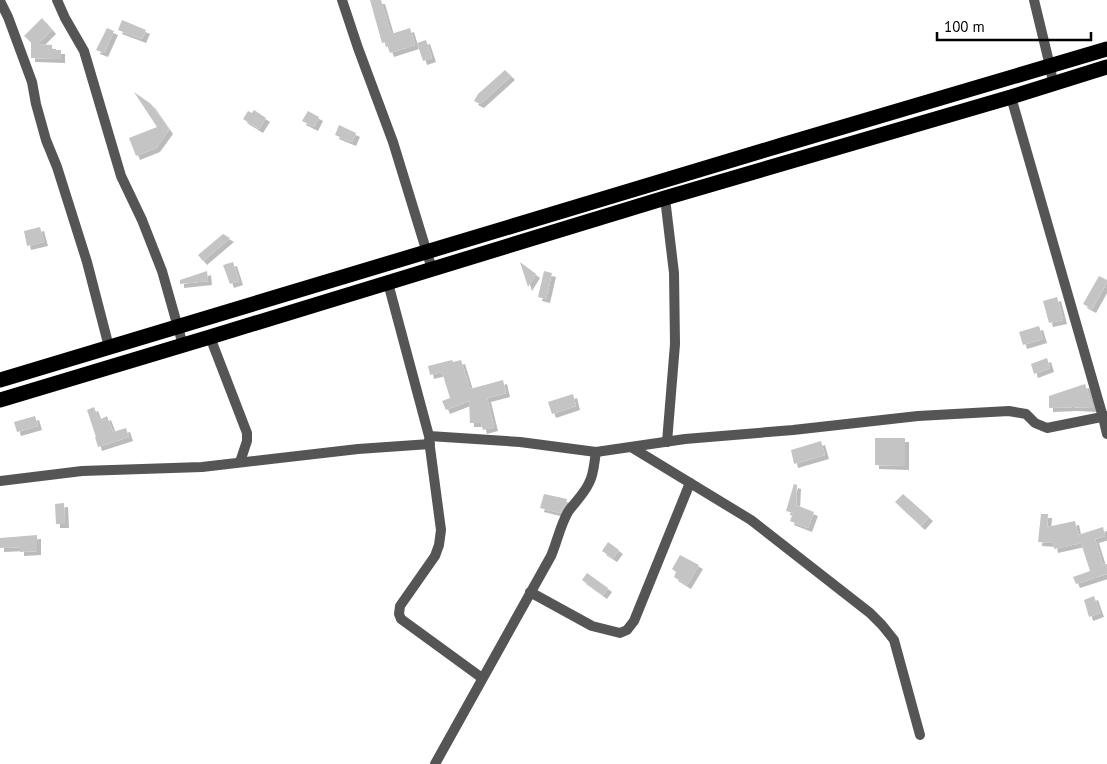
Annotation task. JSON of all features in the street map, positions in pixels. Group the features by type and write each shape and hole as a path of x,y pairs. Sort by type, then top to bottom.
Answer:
{"highway":[{"path":"0,380 1107,49"},
{"path":"0,400 210,338 665,198 1012,97 1107,67"}],"street":[{"path":"56,0 84,51 121,176 142,220 162,271 183,345"},
{"path":"342,0 394,142 432,269"},
{"path":"1034,0 1053,83"},
{"path":"0,2 8,17 32,82 46,140 55,161 87,262 109,347"},
{"path":"1012,97 1105,416 1107,434"},
{"path":"665,198 674,273 675,344 667,442"},
{"path":"388,283 429,440 441,530 440,545 435,556 400,606 399,614 401,619 482,678"},
{"path":"210,338 247,433 240,462"},
{"path":"0,481 82,472 202,467 429,440 520,442 596,452 667,442 926,416 1009,411 1026,414 1035,423 1047,428 1105,416"},
{"path":"631,447 751,520 870,613 894,640 920,735"},
{"path":"435,764 550,556 568,512 590,482 596,452"},
{"path":"530,592 592,626 620,633 627,630 634,621 690,483"}],"building":[{"path":"370,0 381,0 391,34 410,28 415,45 390,53 386,42 382,43"},
{"path":"42,18 52,30 38,44 52,45 52,50 61,50 61,59 31,58 31,42 24,36"},
{"path":"122,20 146,30 142,39 118,30"},
{"path":"107,28 114,31 104,53 96,50"},
{"path":"426,40 432,58 423,61 417,43"},
{"path":"505,70 511,76 480,104 474,101 478,94"},
{"path":"134,92 151,104 169,130 156,148 136,156 129,138 157,127"},
{"path":"254,110 266,118 259,129 243,119 248,111 252,113"},
{"path":"308,111 319,117 314,127 302,121"},
{"path":"339,125 356,133 352,142 335,135"},
{"path":"40,227 44,242 27,246 24,231"},
{"path":"223,234 230,238 203,261 198,255"},
{"path":"233,262 239,281 230,284 223,265"},
{"path":"520,262 536,274 528,287"},
{"path":"207,271 208,281 180,284 180,280"},
{"path":"544,271 552,273 546,299 538,297"},
{"path":"1099,276 1107,280 1107,282 1092,309 1083,304"},
{"path":"1057,297 1063,320 1049,323 1043,301"},
{"path":"1039,326 1043,339 1023,345 1019,332"},
{"path":"1047,358 1050,368 1034,374 1031,364"},
{"path":"452,360 453,362 461,360 470,389 503,380 506,393 487,398 494,427 483,430 481,423 470,423 469,401 446,410 442,401 450,398 442,372 430,375 428,366"},
{"path":"1085,384 1093,408 1049,408 1049,396"},
{"path":"573,394 576,406 552,414 548,402"},
{"path":"94,407 99,420 107,416 113,432 126,428 129,437 98,447 87,410"},
{"path":"35,416 38,426 17,432 14,422"},
{"path":"875,438 905,438 905,466 875,465"},
{"path":"821,441 825,455 794,464 791,450"},
{"path":"794,484 797,485 796,505 814,512 808,528 790,521 793,513 786,511"},
{"path":"544,494 567,499 560,513 540,508"},
{"path":"903,494 929,517 921,526 895,502"},
{"path":"64,503 65,524 56,524 55,504"},
{"path":"1041,514 1048,514 1047,527 1075,521 1078,535 1103,527 1105,536 1095,539 1103,565 1107,564 1107,574 1076,584 1073,577 1090,571 1081,543 1054,549 1053,543 1038,542"},
{"path":"37,535 37,551 20,552 20,547 0,548 0,538"},
{"path":"608,542 619,550 613,558 602,551"},
{"path":"680,555 699,565 687,585 674,577 676,572 672,569"},
{"path":"587,573 608,588 603,595 582,580"},
{"path":"1094,596 1100,613 1089,617 1084,600"}]}
